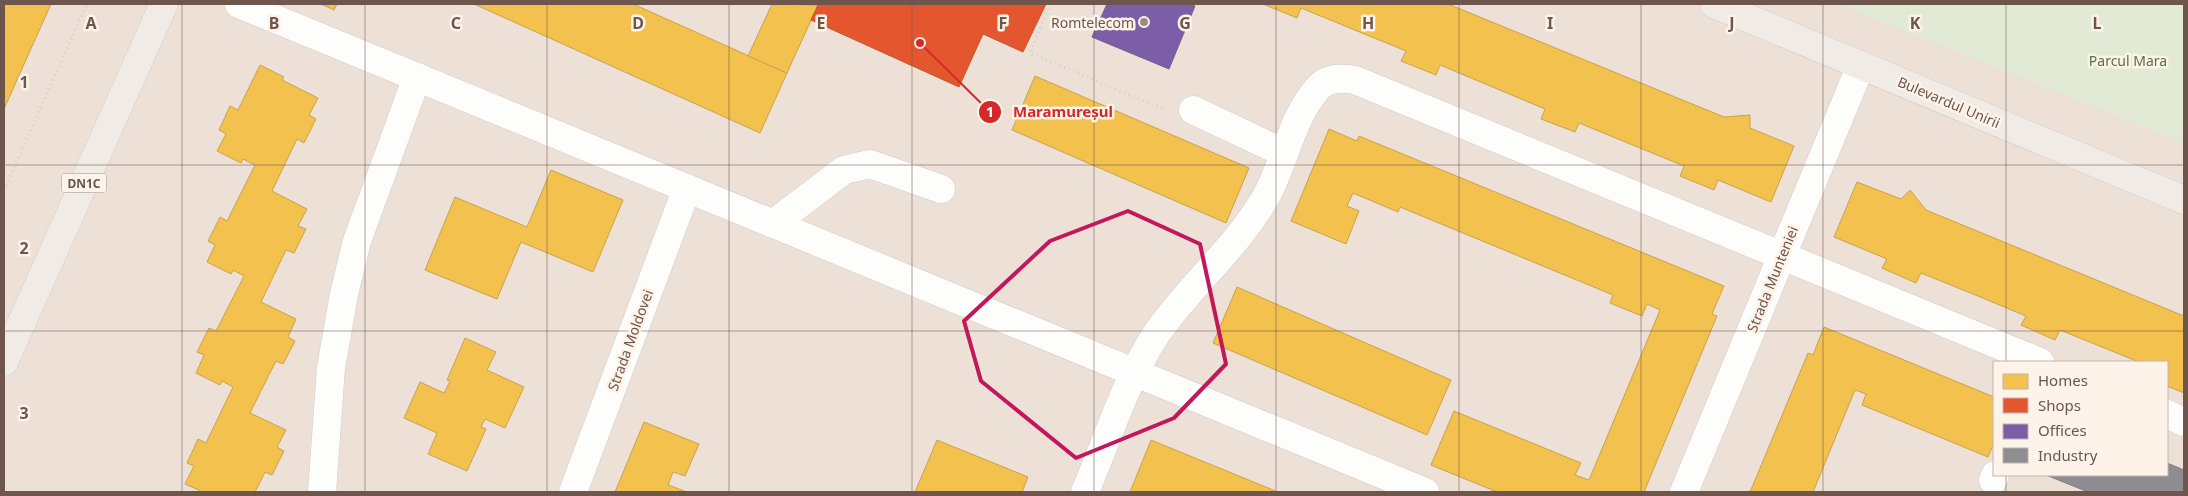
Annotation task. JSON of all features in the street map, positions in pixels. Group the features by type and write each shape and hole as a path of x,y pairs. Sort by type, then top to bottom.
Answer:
{"main road":[{"name":"DN1C","path":"4,362 164,4"},
{"name":"Bulevardul Unirii","path":"1714,4 2184,200"}],"street":[{"path":"239,4 1425,492"},
{"name":"Strada Munteniei","path":"1684,492 1861,65"},
{"path":"322,492 331,368 344,294 358,241 416,77"},
{"path":"1085,492 1135,373 1157,333 1242,233 1268,192 1299,117 1321,86 1337,78 1354,80 2038,361"},
{"path":"1193,110 1284,153"},
{"path":"773,224 844,170 870,164 941,189"},
{"name":"Strada Moldovei","path":"573,492 687,188"},
{"path":"2168,414 2184,422"}],"path":[{"path":"4,190 86,4"},
{"path":"1050,4 1030,53 1169,112 1193,110"}],"highlighted area":[{"path":"1128,211 1200,244 1226,364 1174,418 1076,458 981,381 964,321 1050,241"}],"shaded area":[{"path":"4,4 2184,4 2184,492 4,492"}],"green space":[{"name":"Parcul Mara","path":"1839,4 2184,4 2184,143"}],"building: Homes":[{"path":"4,4 51,4 4,109"},
{"path":"321,4 337,4 334,10"},
{"path":"474,4 633,4 787,73 760,133"},
{"path":"772,4 818,5 787,73 748,56"},
{"path":"1263,4 1448,4 1724,117 1750,115 1750,128 1794,146 1771,202 1718,180 1714,190 1680,176 1684,166 1579,123 1575,132 1541,119 1545,109 1440,65 1436,75 1401,61 1406,51 1301,8 1297,18"},
{"path":"260,65 284,77 282,80 318,98 309,115 316,119 304,143 297,139 272,191 307,209 298,226 306,229 294,253 286,250 261,302 296,319 288,337 295,341 283,364 276,361 250,413 286,430 277,447 284,451 272,475 265,472 255,492 203,492 185,484 194,466 187,463 198,439 206,443 233,387 222,381 220,385 196,373 204,355 197,352 209,328 216,331 244,276 233,270 231,274 207,262 215,245 208,241 220,217 227,221 255,165 243,159 241,163 217,151 226,134 219,130 230,106 238,110"},
{"path":"1035,76 1249,168 1226,223 1012,130"},
{"path":"1329,129 1357,141 1359,136 1724,286 1712,314 1717,316 1644,492 1497,492 1431,465 1454,411 1581,463 1575,475 1589,480 1660,310 1647,304 1642,316 1610,303 1613,295 1400,207 1398,212 1353,193 1347,206 1359,211 1346,244 1291,221"},
{"path":"551,170 623,200 593,272 521,242 497,299 425,270 455,197 527,227"},
{"path":"1857,182 1901,199 1910,190 1926,210 2184,316 2184,393 2168,386 2168,361 2137,361 2060,330 2055,340 2021,325 2026,316 1921,273 1916,283 1882,268 1887,259 1834,237"},
{"path":"1237,287 1451,380 1427,435 1213,343"},
{"path":"1824,327 1993,397 1993,445 1988,457 1862,405 1866,394 1855,390 1813,492 1750,492 1808,353 1813,355"},
{"path":"465,338 496,352 487,370 524,387 505,428 485,419 481,427 486,429 467,471 428,454 437,433 404,418 420,382 444,393 450,381 447,380"},
{"path":"644,422 699,444 685,476 673,472 668,485 687,492 615,492"},
{"path":"937,440 1028,477 1022,492 915,492"},
{"path":"1151,440 1278,492 1130,492"}],"building: Shops":[{"path":"815,4 1046,4 1023,52 983,34 959,87 811,20 818,5"}],"building: Offices":[{"name":"Romtelecom","path":"1107,4 1189,4 1195,6 1169,69 1092,37"}],"building: Industry":[{"path":"2168,463 2184,470 2184,492 2088,492 2048,476 2168,476"}],"place":[{"name":"Romtelecom","path":"1144,22"},
{"name":"Maramureșul","path":"920,43"}]}
